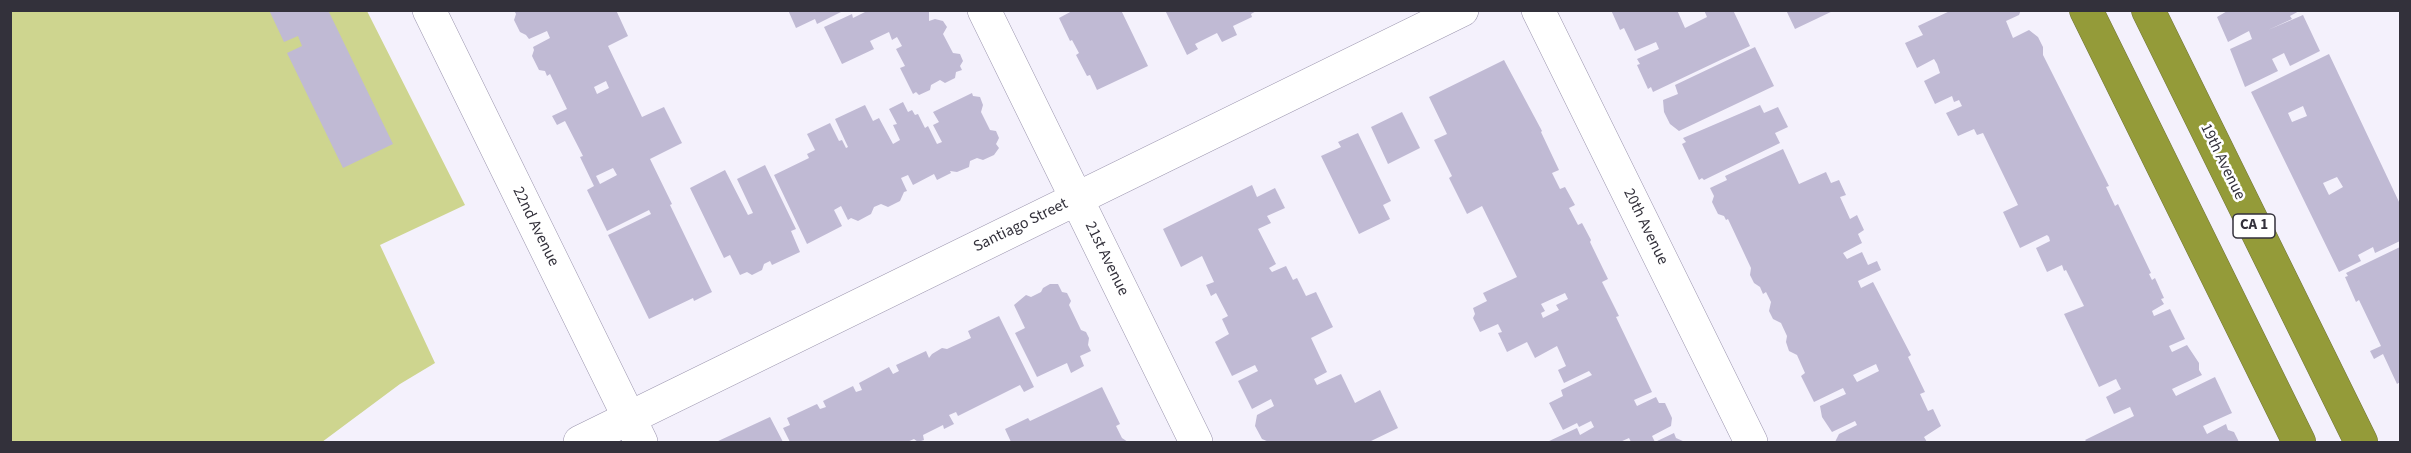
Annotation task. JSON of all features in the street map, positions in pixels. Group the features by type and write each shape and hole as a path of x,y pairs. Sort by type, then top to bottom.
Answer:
{"highway":[{"path":"2086,10 2299,442"},
{"name":"19th Avenue","path":"2148,10 2361,442"}],"street":[{"name":"22nd Avenue","path":"429,10 635,430"},
{"name":"21st Avenue","path":"984,10 1196,442"},
{"name":"Santiago Street","path":"580,442 635,430 1076,198 1462,10"},
{"name":"20th Avenue","path":"1538,10 1751,442"}],"green space":[{"path":"10,11 367,11 465,205 380,245 435,363 400,384 322,442 11,442"}],"building":[{"path":"269,10 328,10 393,144 343,168 287,53 302,46 298,36 284,42"},
{"path":"514,10 616,10 628,36 608,46 642,117 664,107 682,143 650,159 712,292 694,301 693,298 649,319 608,235 651,214 649,210 607,231 587,190 594,186 580,157 583,156 565,121 557,125 552,116 567,109 550,74 547,76 545,71 539,70 532,56 533,47 550,38 547,31 529,39 520,32 514,20 516,14","holes":["606,81 609,88 597,94 594,87","613,168 617,175 600,184 596,176"]},
{"path":"788,10 845,10 817,24 815,19 796,28"},
{"path":"869,10 929,10 929,21 935,19 943,21 947,27 943,34 953,53 960,54 963,61 960,66 962,70 956,72 955,78 945,83 940,80 931,85 930,90 919,95 916,92 913,94 900,68 905,66 896,49 902,46 897,37 892,40 889,32 870,41 874,49 842,64 824,27 852,14 853,18"},
{"path":"1074,10 1121,10 1148,66 1097,90 1090,75 1087,76 1076,55 1079,53 1072,40 1070,41 1059,18"},
{"path":"1165,10 1258,10 1251,14 1252,17 1233,26 1237,35 1222,42 1217,33 1195,44 1198,49 1187,55"},
{"path":"1611,10 1677,10 1685,28 1707,17 1704,10 1733,10 1750,46 1653,92 1651,87 1648,89 1637,65 1640,64 1637,59 1659,49 1656,42 1635,51 1624,28 1620,30"},
{"path":"1786,10 1835,10 1795,29"},
{"path":"1952,10 2021,10 2019,15 2006,21 2013,38 2029,30 2038,37 2043,47 2043,55 2109,186 2106,187 2115,206 2118,204 2151,273 2149,274 2152,280 2155,278 2164,298 2161,299 2164,304 2152,311 2154,316 2170,309 2185,339 2169,346 2172,352 2187,345 2199,363 2202,375 2172,389 2176,396 2215,377 2232,413 2203,426 2207,434 2226,424 2228,430 2234,432 2239,442 2087,442 2085,440 2134,416 2130,407 2114,414 2106,397 2121,389 2116,379 2099,387 2064,314 2084,306 2062,265 2047,272 2036,248 2050,241 2049,237 2047,235 2020,248 2003,212 2018,205 1983,133 1977,135 1974,129 1958,136 1946,113 1962,106 1959,100 1954,102 1952,96 1935,104 1924,81 1940,73 1937,64 1934,59 1917,68 1905,43 1923,35 1918,26"},
{"path":"2229,10 2301,10 2290,16 2292,19 2268,30 2303,15 2320,51 2290,66 2284,53 2272,59 2278,71 2245,87 2230,49 2252,39 2249,31 2228,42 2217,17"},
{"path":"1755,47 1774,86 1679,131 1670,124 1664,112 1663,100 1678,94 1675,85"},
{"path":"2329,54 2400,204 2400,241 2375,253 2373,247 2358,255 2361,261 2339,272 2251,92","holes":["2303,106 2307,116 2292,122 2288,113","2337,177 2343,187 2329,195 2323,183"]},
{"path":"1504,60 1542,131 1559,170 1552,173 1560,189 1565,187 1575,205 1569,208 1578,225 1582,223 1591,240 1608,279 1602,282 1619,316 1616,317 1652,392 1634,400 1637,406 1656,397 1659,403 1665,403 1672,418 1671,426 1652,436 1655,442 1631,442 1629,438 1620,442 1547,442 1577,428 1580,435 1594,427 1591,421 1579,427 1577,423 1563,430 1549,403 1563,396 1561,390 1592,375 1589,371 1564,383 1558,370 1566,366 1557,346 1535,358 1527,342 1507,352 1498,333 1502,332 1498,324 1480,332 1473,318 1475,314 1473,308 1487,301 1483,293 1517,277 1482,206 1467,214 1449,178 1452,176 1434,140 1447,134 1429,97","holes":["1565,293 1568,299 1556,305 1559,310 1543,318 1541,313 1545,311 1541,304"]},
{"path":"972,93 973,96 980,97 983,105 981,112 990,130 996,131 999,138 996,144 999,148 994,155 983,160 977,158 970,161 969,167 957,172 950,171 951,173 937,180 934,174 913,185 908,175 901,178 907,191 904,192 900,201 888,207 881,204 874,207 871,214 858,221 851,218 848,220 841,206 834,210 842,226 807,244 774,175 809,158 807,154 815,150 807,134 830,123 839,141 842,140 846,148 848,147 835,119 865,105 873,121 879,118 893,144 900,140 893,125 897,124 889,109 903,102 908,112 912,110 915,115 918,114 925,128 928,126 937,144 942,142 933,125 939,122 933,112"},
{"path":"1760,105 1764,113 1778,107 1788,127 1775,133 1780,143 1704,180 1702,178 1699,180 1682,144 1686,142 1683,138"},
{"path":"1402,112 1420,148 1388,164 1371,127"},
{"path":"1358,133 1391,201 1383,205 1390,219 1359,234 1321,156 1341,147 1338,142"},
{"path":"1783,149 1799,184 1826,172 1831,183 1839,180 1846,195 1840,197 1850,219 1857,215 1864,230 1858,234 1862,243 1843,253 1847,259 1862,252 1868,265 1877,261 1881,270 1858,281 1861,288 1873,282 1911,355 1908,357 1925,392 1920,394 1928,411 1933,409 1941,426 1924,437 1927,442 1835,442 1839,434 1857,425 1855,421 1832,432 1822,417 1820,406 1846,394 1843,388 1814,402 1801,376 1805,373 1797,355 1789,351 1787,336 1781,323 1773,319 1769,311 1771,302 1766,292 1763,294 1760,287 1754,283 1750,275 1751,268 1728,219 1718,214 1712,202 1714,196 1710,188 1727,180 1725,176","holes":["1876,364 1879,371 1857,382 1853,375"]},
{"path":"765,165 796,229 791,231 800,252 772,265 770,261 764,264 762,270 752,275 747,272 740,275 730,255 724,258 690,188 725,170 748,215 753,213 737,179"},
{"path":"1252,185 1257,197 1275,188 1285,208 1267,216 1271,223 1258,229 1276,264 1269,268 1272,272 1286,266 1293,280 1297,278 1306,296 1316,292 1333,327 1311,338 1327,372 1314,379 1317,385 1341,374 1355,403 1380,390 1398,428 1369,442 1269,442 1262,439 1255,426 1257,415 1274,406 1271,399 1252,409 1238,381 1258,371 1255,365 1232,376 1215,342 1229,334 1222,319 1228,316 1216,293 1211,296 1206,285 1214,282 1202,256 1181,267 1163,229"},
{"path":"2400,247 2400,382 2397,384 2383,354 2374,359 2370,351 2381,346 2359,300 2356,302 2345,277 2348,276 2346,273"},
{"path":"1050,284 1058,284 1062,292 1067,293 1071,301 1069,305 1081,330 1086,332 1089,338 1088,345 1091,351 1080,356 1084,366 1071,373 1067,363 1037,377 1015,333 1025,328 1014,305 1026,295 1031,297"},
{"path":"999,316 1034,387 1024,392 1020,385 958,416 956,412 949,415 954,424 944,429 943,425 923,435 924,440 918,442 914,439 907,442 790,442 783,428 790,425 787,418 817,404 820,409 826,407 823,401 853,386 856,392 862,390 859,383 889,367 893,374 899,371 896,365 926,351 929,358 942,348 947,349 971,338 968,331"},
{"path":"1102,387 1120,424 1116,426 1122,438 1128,442 1011,442 1005,429 1028,418 1030,421"},
{"path":"770,417 783,442 716,442"},
{"path":"1674,433 1676,438 1685,442 1655,442"}]}
